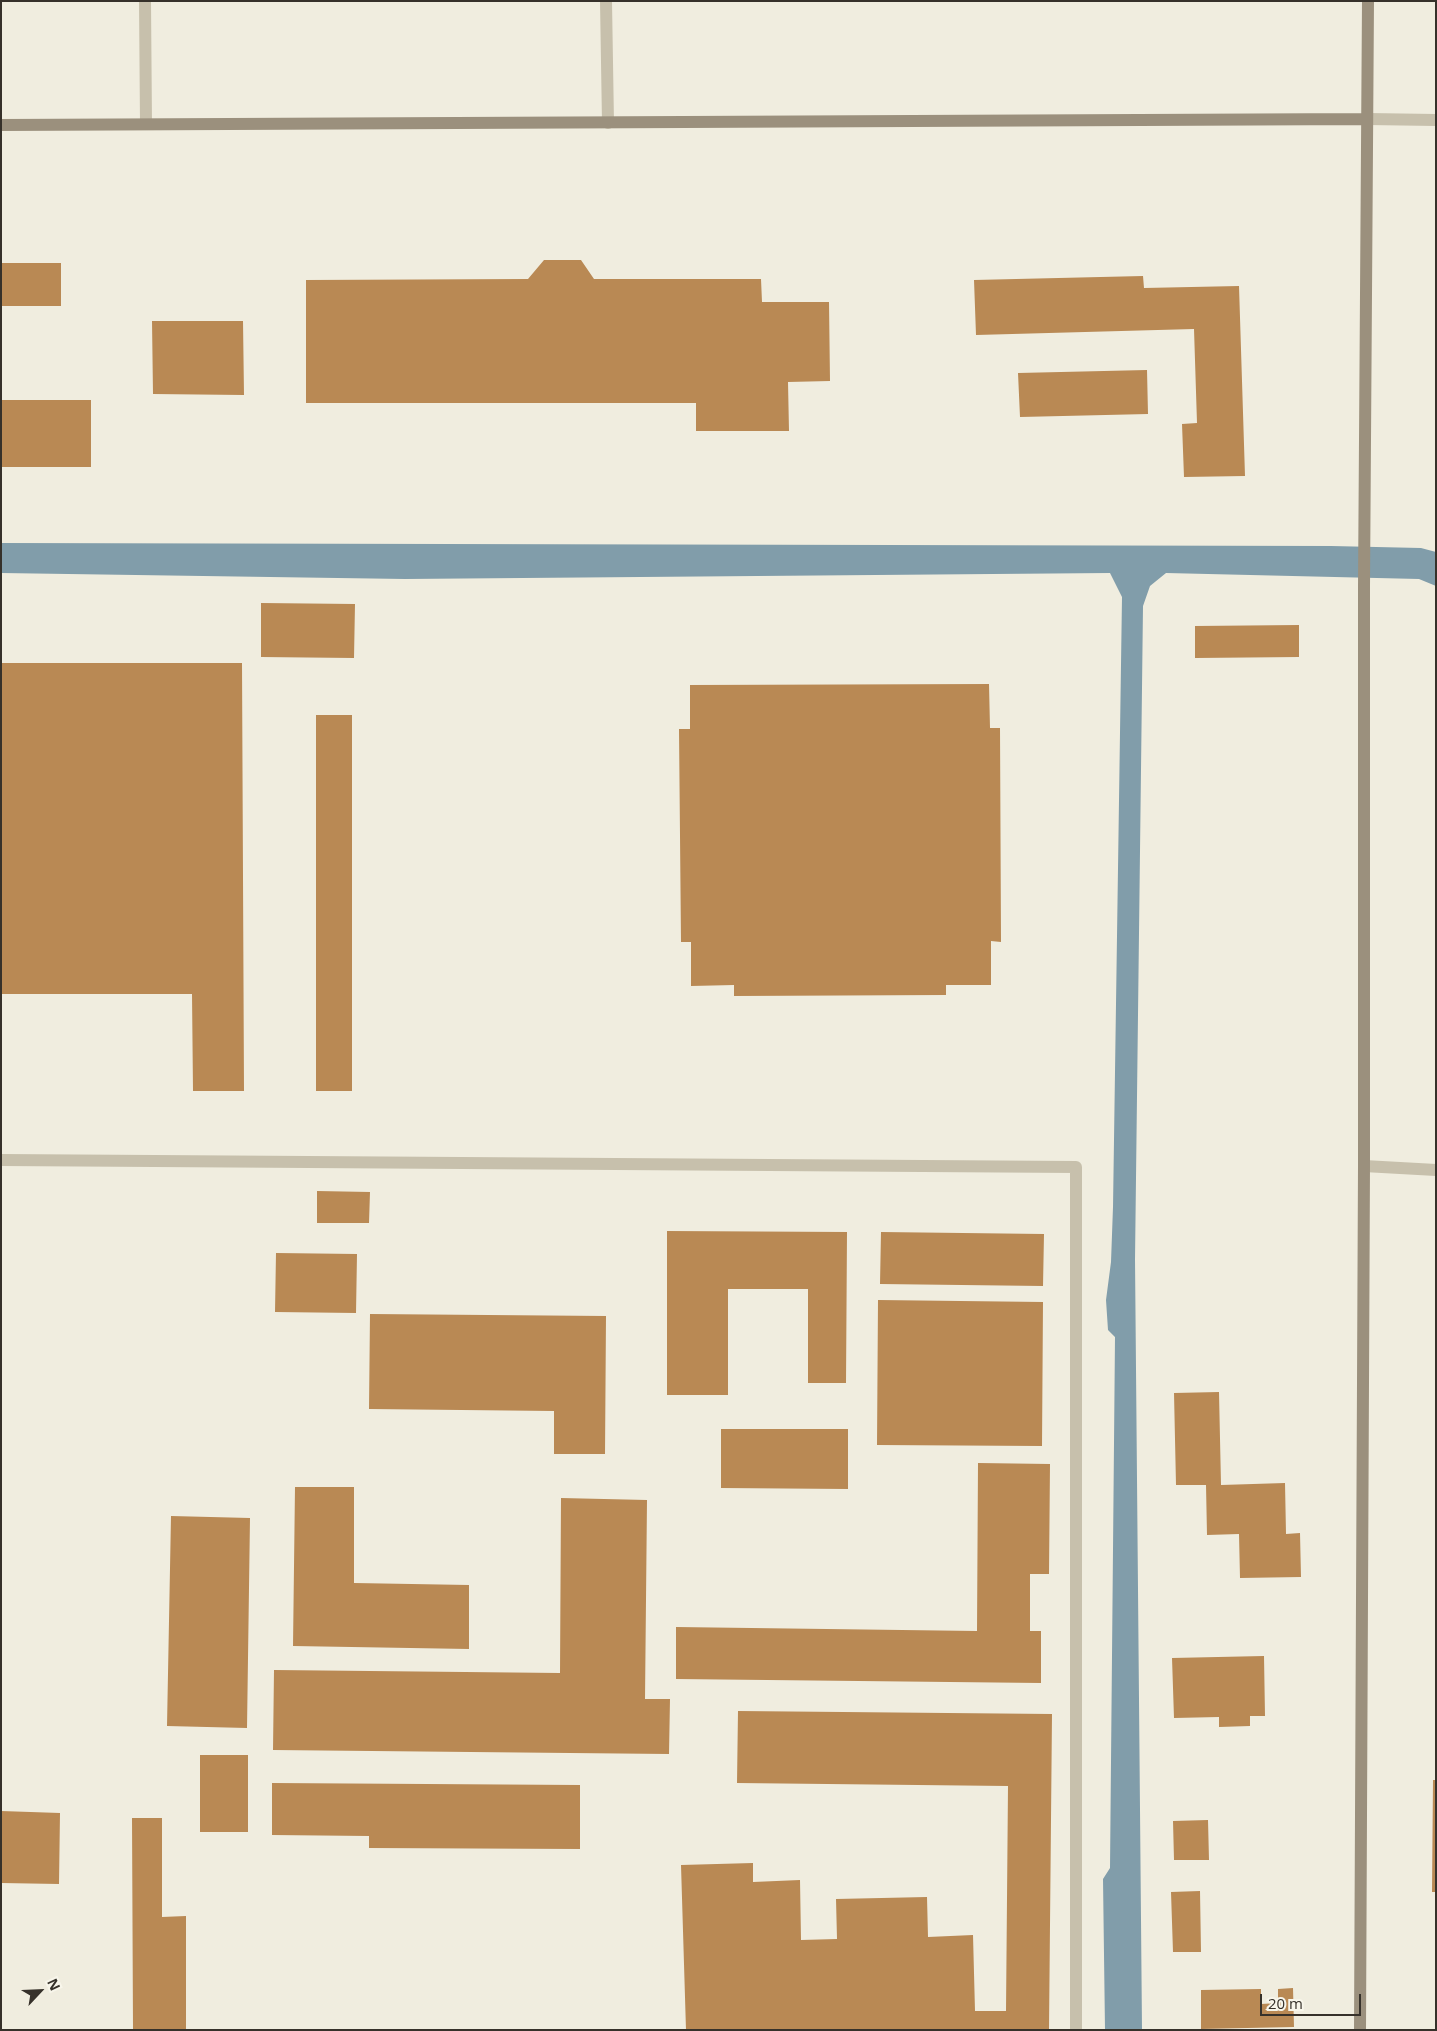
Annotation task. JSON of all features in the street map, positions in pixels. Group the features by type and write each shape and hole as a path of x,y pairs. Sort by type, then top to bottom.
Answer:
{"street":[{"path":"145,1 146,124"},
{"path":"606,1 608,123"},
{"path":"1360,2030 1364,1166 1364,585 1368,1"},
{"path":"1,125 1436,120"},
{"path":"1,1160 1076,1167 1076,2030"},
{"path":"1364,1166 1436,1170"}],"water":[{"path":"1,543 1331,546 1421,548 1436,552 1436,586 1419,579 1166,573 1150,586 1143,606 1135,1259 1142,2030 1105,2030 1103,1879 1110,1868 1115,1337 1108,1330 1106,1300 1111,1262 1113,1207 1122,597 1110,573 405,579 1,573"}],"building":[{"path":"544,260 581,260 594,279 761,279 762,302 829,302 830,381 788,382 789,431 696,431 696,403 306,403 306,280 528,279"},
{"path":"1,263 61,263 61,306 1,306"},
{"path":"1143,276 1144,288 1239,286 1245,476 1184,477 1182,424 1197,423 1194,329 976,335 974,280"},
{"path":"152,321 243,321 244,395 153,394"},
{"path":"1147,370 1148,414 1020,417 1018,373"},
{"path":"1,400 91,400 91,467 1,467"},
{"path":"261,603 355,604 354,658 261,657"},
{"path":"1299,625 1299,657 1195,658 1195,626"},
{"path":"1,663 242,663 244,1091 193,1091 192,994 1,994"},
{"path":"989,684 990,728 1000,728 1001,942 991,941 991,985 946,985 946,995 734,996 734,985 691,986 691,942 681,942 679,729 690,729 690,685"},
{"path":"316,715 352,715 352,1091 316,1091"},
{"path":"317,1191 370,1192 369,1223 317,1223"},
{"path":"667,1231 847,1232 846,1383 808,1383 808,1289 728,1289 728,1395 667,1395"},
{"path":"881,1232 1044,1234 1043,1286 880,1284"},
{"path":"276,1253 357,1254 356,1313 275,1312"},
{"path":"878,1300 1043,1302 1042,1446 877,1445"},
{"path":"370,1314 606,1316 605,1454 554,1454 554,1411 369,1409"},
{"path":"1219,1392 1221,1485 1285,1483 1286,1534 1300,1533 1301,1577 1240,1578 1239,1534 1207,1535 1206,1485 1176,1485 1174,1393"},
{"path":"721,1429 848,1429 848,1489 721,1488"},
{"path":"978,1463 1050,1464 1049,1574 1030,1574 1030,1631 1041,1631 1041,1683 676,1679 676,1627 977,1631"},
{"path":"295,1487 354,1487 354,1583 469,1585 469,1649 293,1646"},
{"path":"561,1498 647,1500 645,1699 670,1699 669,1754 273,1750 274,1670 560,1673"},
{"path":"171,1516 250,1518 247,1728 167,1726"},
{"path":"1264,1656 1265,1716 1250,1716 1250,1726 1219,1727 1219,1717 1174,1718 1172,1658"},
{"path":"738,1711 1052,1714 1049,2030 686,2030 681,1865 753,1863 753,1882 800,1880 801,1940 837,1939 836,1899 927,1897 928,1937 973,1935 975,2011 1006,2011 1008,1786 737,1783"},
{"path":"200,1755 248,1755 248,1832 200,1832"},
{"path":"1433,1780 1436,1780 1436,1892 1432,1892"},
{"path":"272,1783 580,1785 580,1849 369,1848 369,1836 272,1835"},
{"path":"1,1811 60,1813 59,1884 1,1883"},
{"path":"132,1818 162,1818 162,1917 186,1916 186,2030 133,2030"},
{"path":"1208,1820 1209,1860 1174,1860 1173,1821"},
{"path":"1200,1891 1201,1952 1173,1952 1171,1892"},
{"path":"1293,1988 1294,2027 1201,2029 1201,1990 1261,1989 1261,2004 1278,2003 1278,1989"}]}
